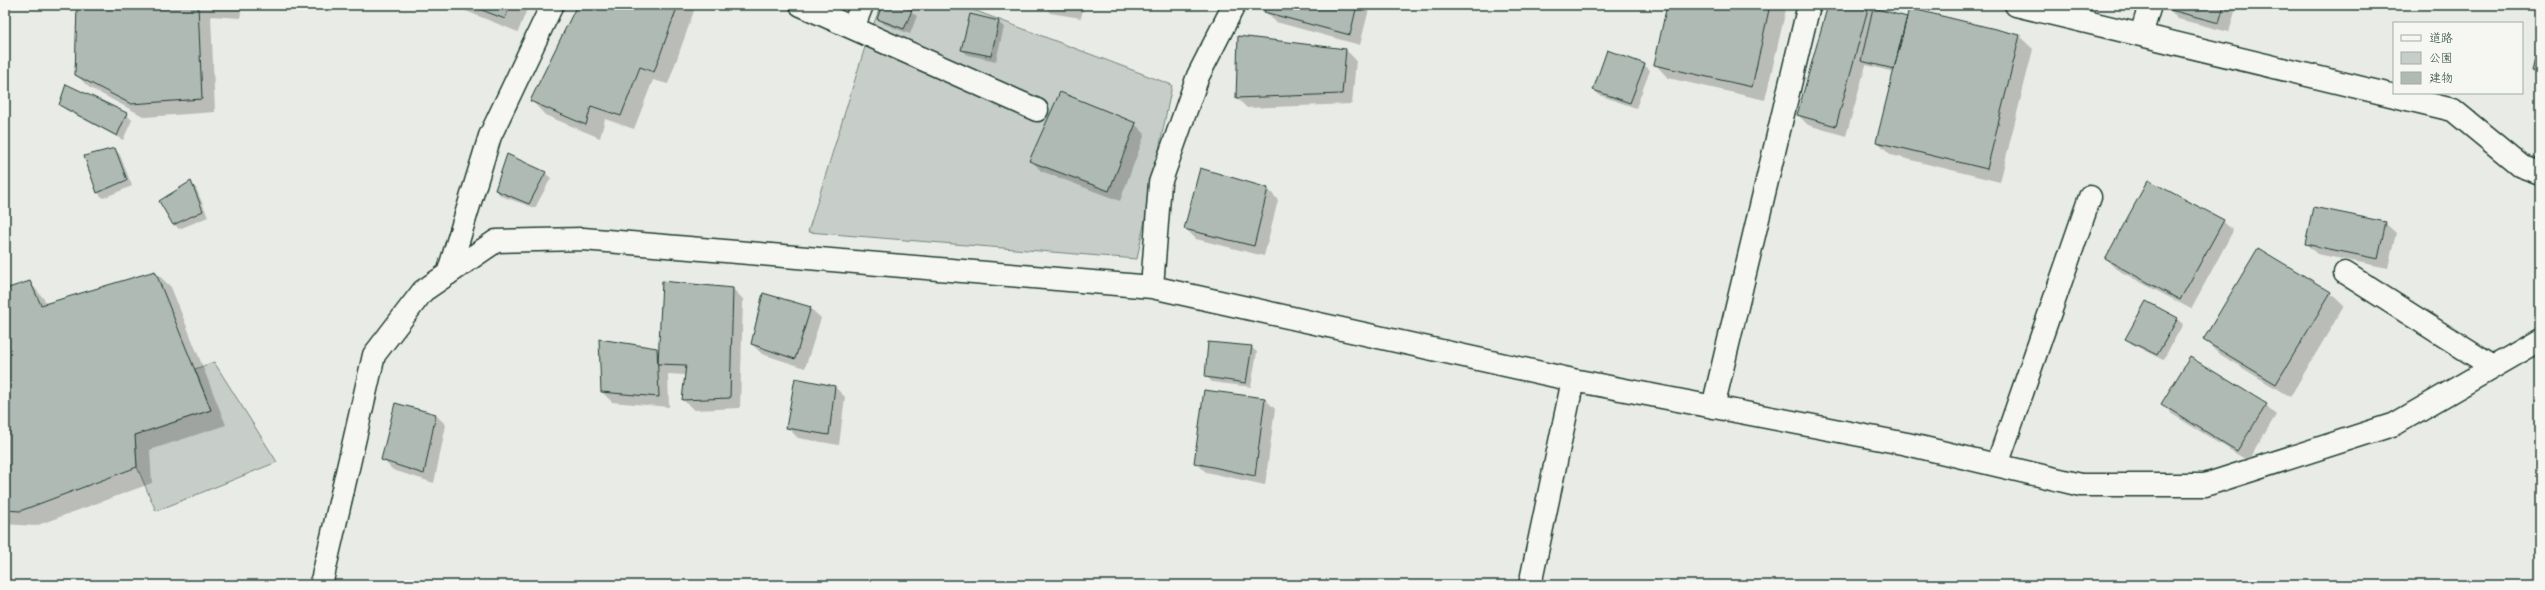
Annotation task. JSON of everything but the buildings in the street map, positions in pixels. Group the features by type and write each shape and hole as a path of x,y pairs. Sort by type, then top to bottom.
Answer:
{"street":[{"path":"448,274 490,136 552,5"},
{"path":"801,5 1037,110"},
{"path":"853,28 862,5"},
{"path":"1152,286 1160,183 1198,76 1234,5"},
{"path":"1713,407 1809,5"},
{"path":"2016,5 2453,110 2521,166 2540,173"},
{"path":"2140,35 2150,5"},
{"path":"1997,465 2090,197"},
{"path":"322,585 374,355 423,291 496,241 583,239 1152,286 1573,380 1908,444 2081,485 2205,485 2395,424 2540,340"},
{"path":"2345,273 2493,367"},
{"path":"1530,585 1573,380"}],"green space":[{"path":"881,5 960,5 1172,85 1137,259 808,232 865,47"},
{"path":"214,362 277,462 156,511 137,467 135,435 211,410 195,369"}]}
